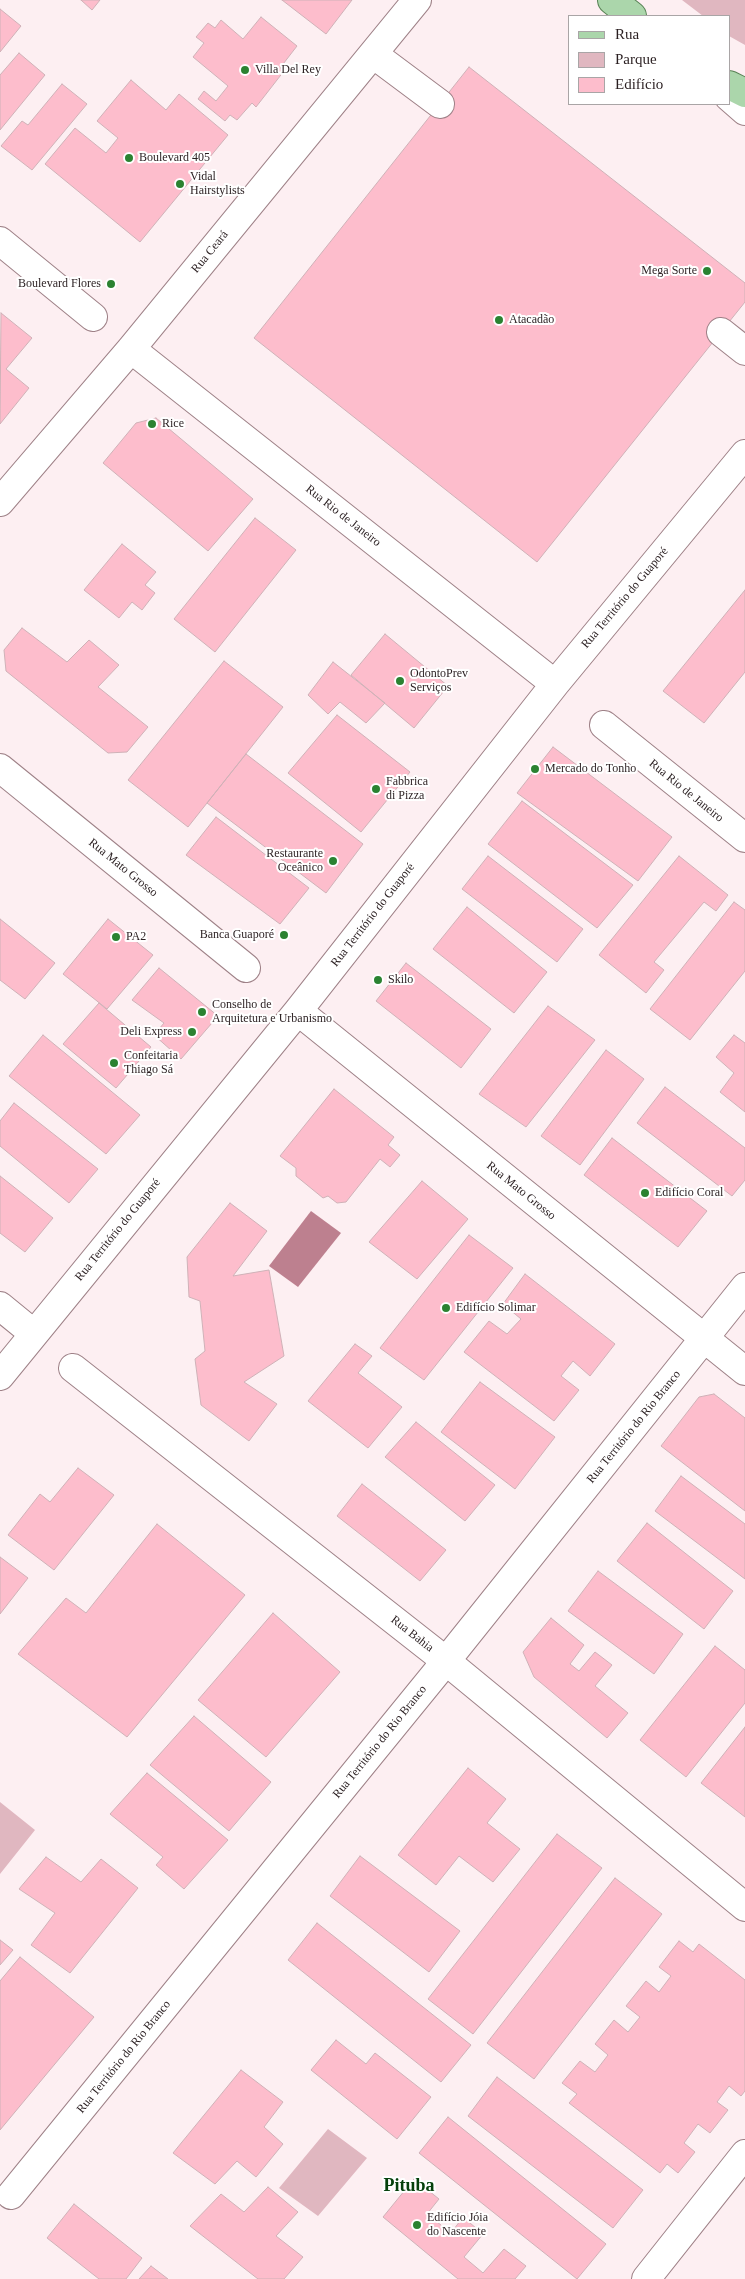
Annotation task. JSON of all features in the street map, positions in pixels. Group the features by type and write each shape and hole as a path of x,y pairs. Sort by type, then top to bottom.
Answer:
{"main road":[{"path":"612,0 631,15"},
{"path":"730,86 745,93"}],"street":[{"name":"Rua Ceará","path":"0,502 131,349 417,0"},
{"path":"373,54 440,104"},
{"path":"730,98 745,111"},
{"path":"0,241 93,317"},
{"path":"721,332 745,351"},
{"name":"Rua Rio de Janeiro","path":"131,349 555,684"},
{"name":"Rua Território do Guaporé","path":"0,1376 33,1333 298,1011 555,684 745,454"},
{"name":"Rua Rio de Janeiro","path":"604,725 745,838"},
{"name":"Rua Mato Grosso","path":"0,768 246,968"},
{"name":"Rua Mato Grosso","path":"298,1011 745,1371"},
{"name":"Rua Território do Rio Branco","path":"11,2195 446,1661 745,1287"},
{"path":"0,1306 33,1333"},
{"name":"Rua Bahia","path":"73,1368 446,1661 745,1907"},
{"path":"646,2279 745,2154"}],"green space":[{"path":"682,0 745,0 745,45 730,37 730,15 702,15"},
{"path":"0,1802 35,1830 0,1874"},
{"path":"328,2129 367,2158 318,2216 279,2188"}],"shaded area":[{"path":"311,1211 341,1233 298,1287 269,1266"}],"building":[{"path":"81,0 100,0 92,10"},
{"path":"282,0 352,0 326,34"},
{"path":"0,9 21,26 0,52"},
{"name":"Villa Del Rey","path":"261,17 297,46 280,68 284,71 256,107 252,103 237,120 230,115 225,121 198,99 204,91 216,101 228,86 193,57 204,43 196,37 208,23 215,28 221,20 243,39"},
{"path":"19,53 45,75 0,130 0,75"},
{"name":"Atacadão","path":"469,67 745,283 745,302 537,562 254,338"},
{"name":"Boulevard 405","path":"131,80 166,110 179,94 228,135 140,242 45,164 75,128 106,153 118,138 97,121"},
{"path":"62,84 87,104 32,170 1,146 22,121 28,125"},
{"path":"1,313 32,338 6,369 29,388 0,424"},
{"path":"156,418 253,499 208,551 103,463 136,423"},
{"path":"255,518 296,550 215,652 174,619"},
{"path":"122,544 156,572 145,585 155,593 142,610 132,602 119,618 84,590"},
{"path":"745,590 745,672 704,723 663,691"},
{"path":"22,628 67,662 89,640 119,665 98,687 148,727 127,752 108,753 6,671 4,650"},
{"name":"OdontoPrev Serviços","path":"385,634 448,686 414,728 351,675"},
{"path":"224,661 283,707 188,827 128,780"},
{"path":"333,662 385,703 366,723 340,702 328,714 308,695"},
{"path":"337,715 410,772 361,832 288,773"},
{"path":"553,747 672,837 638,881 517,793"},
{"path":"246,754 363,844 326,893 207,803"},
{"path":"522,801 633,885 597,928 488,844"},
{"path":"216,817 309,888 280,924 186,855"},
{"path":"488,856 583,929 557,962 462,889"},
{"path":"679,856 728,895 716,911 704,902 654,962 664,970 646,993 599,955"},
{"path":"734,902 745,910 745,971 690,1040 650,1009"},
{"path":"467,907 547,972 514,1013 433,949"},
{"path":"0,919 55,963 25,999 0,980"},
{"path":"108,919 153,955 107,1009 63,974"},
{"path":"406,963 491,1029 461,1068 376,1001"},
{"path":"159,968 218,1016 181,1059 154,1035 164,1023 132,1000"},
{"path":"99,1003 151,1047 116,1088 63,1044"},
{"path":"548,1006 595,1040 526,1127 479,1094"},
{"path":"43,1035 140,1115 106,1154 9,1076"},
{"path":"734,1035 745,1043 745,1112 720,1092 734,1073 716,1057"},
{"path":"606,1050 644,1079 580,1165 541,1136"},
{"path":"665,1087 745,1148 745,1180 732,1196 637,1123"},
{"path":"334,1089 394,1137 388,1145 400,1155 390,1167 380,1159 346,1202 337,1203 328,1196 323,1198 296,1176 296,1168 280,1156"},
{"path":"14,1103 98,1169 69,1203 0,1146 0,1121"},
{"name":"Edifício Coral","path":"612,1138 707,1211 678,1247 584,1175"},
{"path":"0,1176 53,1218 25,1252 0,1233"},
{"path":"422,1181 468,1219 417,1279 369,1242"},
{"path":"230,1203 267,1231 233,1276 269,1270 284,1356 244,1382 277,1404 249,1441 201,1405 195,1359 205,1351 200,1301 189,1297 187,1257"},
{"name":"Edifício Solimar","path":"469,1235 513,1268 424,1380 380,1348"},
{"path":"525,1274 615,1344 590,1376 573,1361 561,1376 579,1390 554,1421 464,1352 489,1321 507,1334 521,1319 503,1304"},
{"path":"355,1344 372,1356 358,1373 402,1407 368,1448 308,1401"},
{"path":"480,1382 555,1437 515,1489 441,1432"},
{"path":"714,1394 745,1418 745,1511 661,1446 699,1397"},
{"path":"416,1422 495,1485 465,1521 385,1457"},
{"path":"78,1468 114,1495 54,1570 8,1535 40,1494 50,1502"},
{"path":"681,1476 745,1524 745,1579 655,1511"},
{"path":"362,1484 446,1550 420,1581 337,1516"},
{"path":"647,1523 733,1591 704,1629 617,1561"},
{"path":"157,1524 245,1595 127,1737 18,1654 66,1598 86,1613"},
{"path":"0,1557 28,1578 0,1614"},
{"path":"598,1571 683,1634 654,1674 568,1611"},
{"path":"273,1613 340,1672 266,1757 198,1700"},
{"path":"551,1618 584,1645 570,1664 579,1671 595,1652 612,1665 595,1686 628,1713 607,1738 534,1677 523,1652"},
{"path":"715,1646 745,1670 745,1703 686,1777 640,1740"},
{"path":"194,1716 271,1782 229,1831 150,1765"},
{"path":"745,1727 745,1817 701,1783"},
{"path":"468,1768 506,1799 487,1823 520,1849 493,1882 459,1856 436,1885 398,1855"},
{"path":"147,1773 228,1840 184,1889 156,1865 163,1857 110,1814"},
{"path":"557,1834 602,1868 473,2034 428,1999"},
{"path":"360,1856 460,1931 429,1972 330,1896"},
{"path":"46,1857 81,1882 101,1859 138,1888 70,1973 31,1945 55,1913 19,1889"},
{"path":"615,1878 662,1914 534,2079 487,2043"},
{"path":"317,1923 471,2045 441,2082 288,1960"},
{"path":"0,1940 13,1950 0,1965"},
{"path":"679,1941 693,1952 699,1944 745,1980 745,2091 741,2096 729,2086 717,2102 728,2110 710,2133 698,2124 684,2143 695,2152 678,2173 667,2164 660,2173 569,2103 577,2094 562,2083 580,2061 595,2072 608,2055 595,2044 614,2020 628,2032 640,2017 626,2006 646,1981 659,1992 671,1976 659,1967"},
{"path":"20,1957 94,2017 0,2130 0,1981"},
{"path":"336,2040 366,2064 375,2053 431,2097 397,2139 311,2070"},
{"path":"241,2070 283,2102 264,2127 283,2144 256,2177 237,2161 215,2184 173,2153"},
{"path":"497,2077 643,2190 613,2228 468,2116"},
{"path":"448,2117 606,2244 577,2279 419,2153"},
{"name":"Edifício Jóia do Nascente","path":"414,2179 439,2199 427,2214 451,2233 463,2217 483,2234 464,2257 483,2273 504,2249 526,2266 515,2279 458,2279 383,2217"},
{"path":"268,2187 298,2212 276,2236 303,2257 284,2279 258,2279 190,2226 221,2194 244,2212"},
{"path":"74,2204 142,2258 126,2279 99,2279 47,2238"},
{"path":"151,2266 168,2279 139,2279"}],"place":[{"name":"Villa Del Rey","path":"245,70"},
{"name":"Boulevard 405","path":"129,158"},
{"name":"Vidal Hairstylists","path":"180,184"},
{"name":"Mega Sorte","path":"707,271"},
{"name":"Boulevard Flores","path":"111,284"},
{"name":"Atacadão","path":"499,320"},
{"name":"Rice","path":"152,424"},
{"name":"OdontoPrev Serviços","path":"400,681"},
{"name":"Mercado do Tonho","path":"535,769"},
{"name":"Fabbrica di Pizza","path":"376,789"},
{"name":"Restaurante Oceânico","path":"333,861"},
{"name":"Banca Guaporé","path":"284,935"},
{"name":"PA2","path":"116,937"},
{"name":"Skilo","path":"378,980"},
{"name":"Conselho de Arquitetura e Urbanismo","path":"202,1012"},
{"name":"Deli Express","path":"192,1032"},
{"name":"Confeitaria Thiago Sá","path":"114,1063"},
{"name":"Edifício Coral","path":"645,1193"},
{"name":"Edifício Solimar","path":"446,1308"},
{"name":"Edifício Jóia do Nascente","path":"417,2225"}],"district":[{"name":"Pituba","path":"409,2186"}]}
